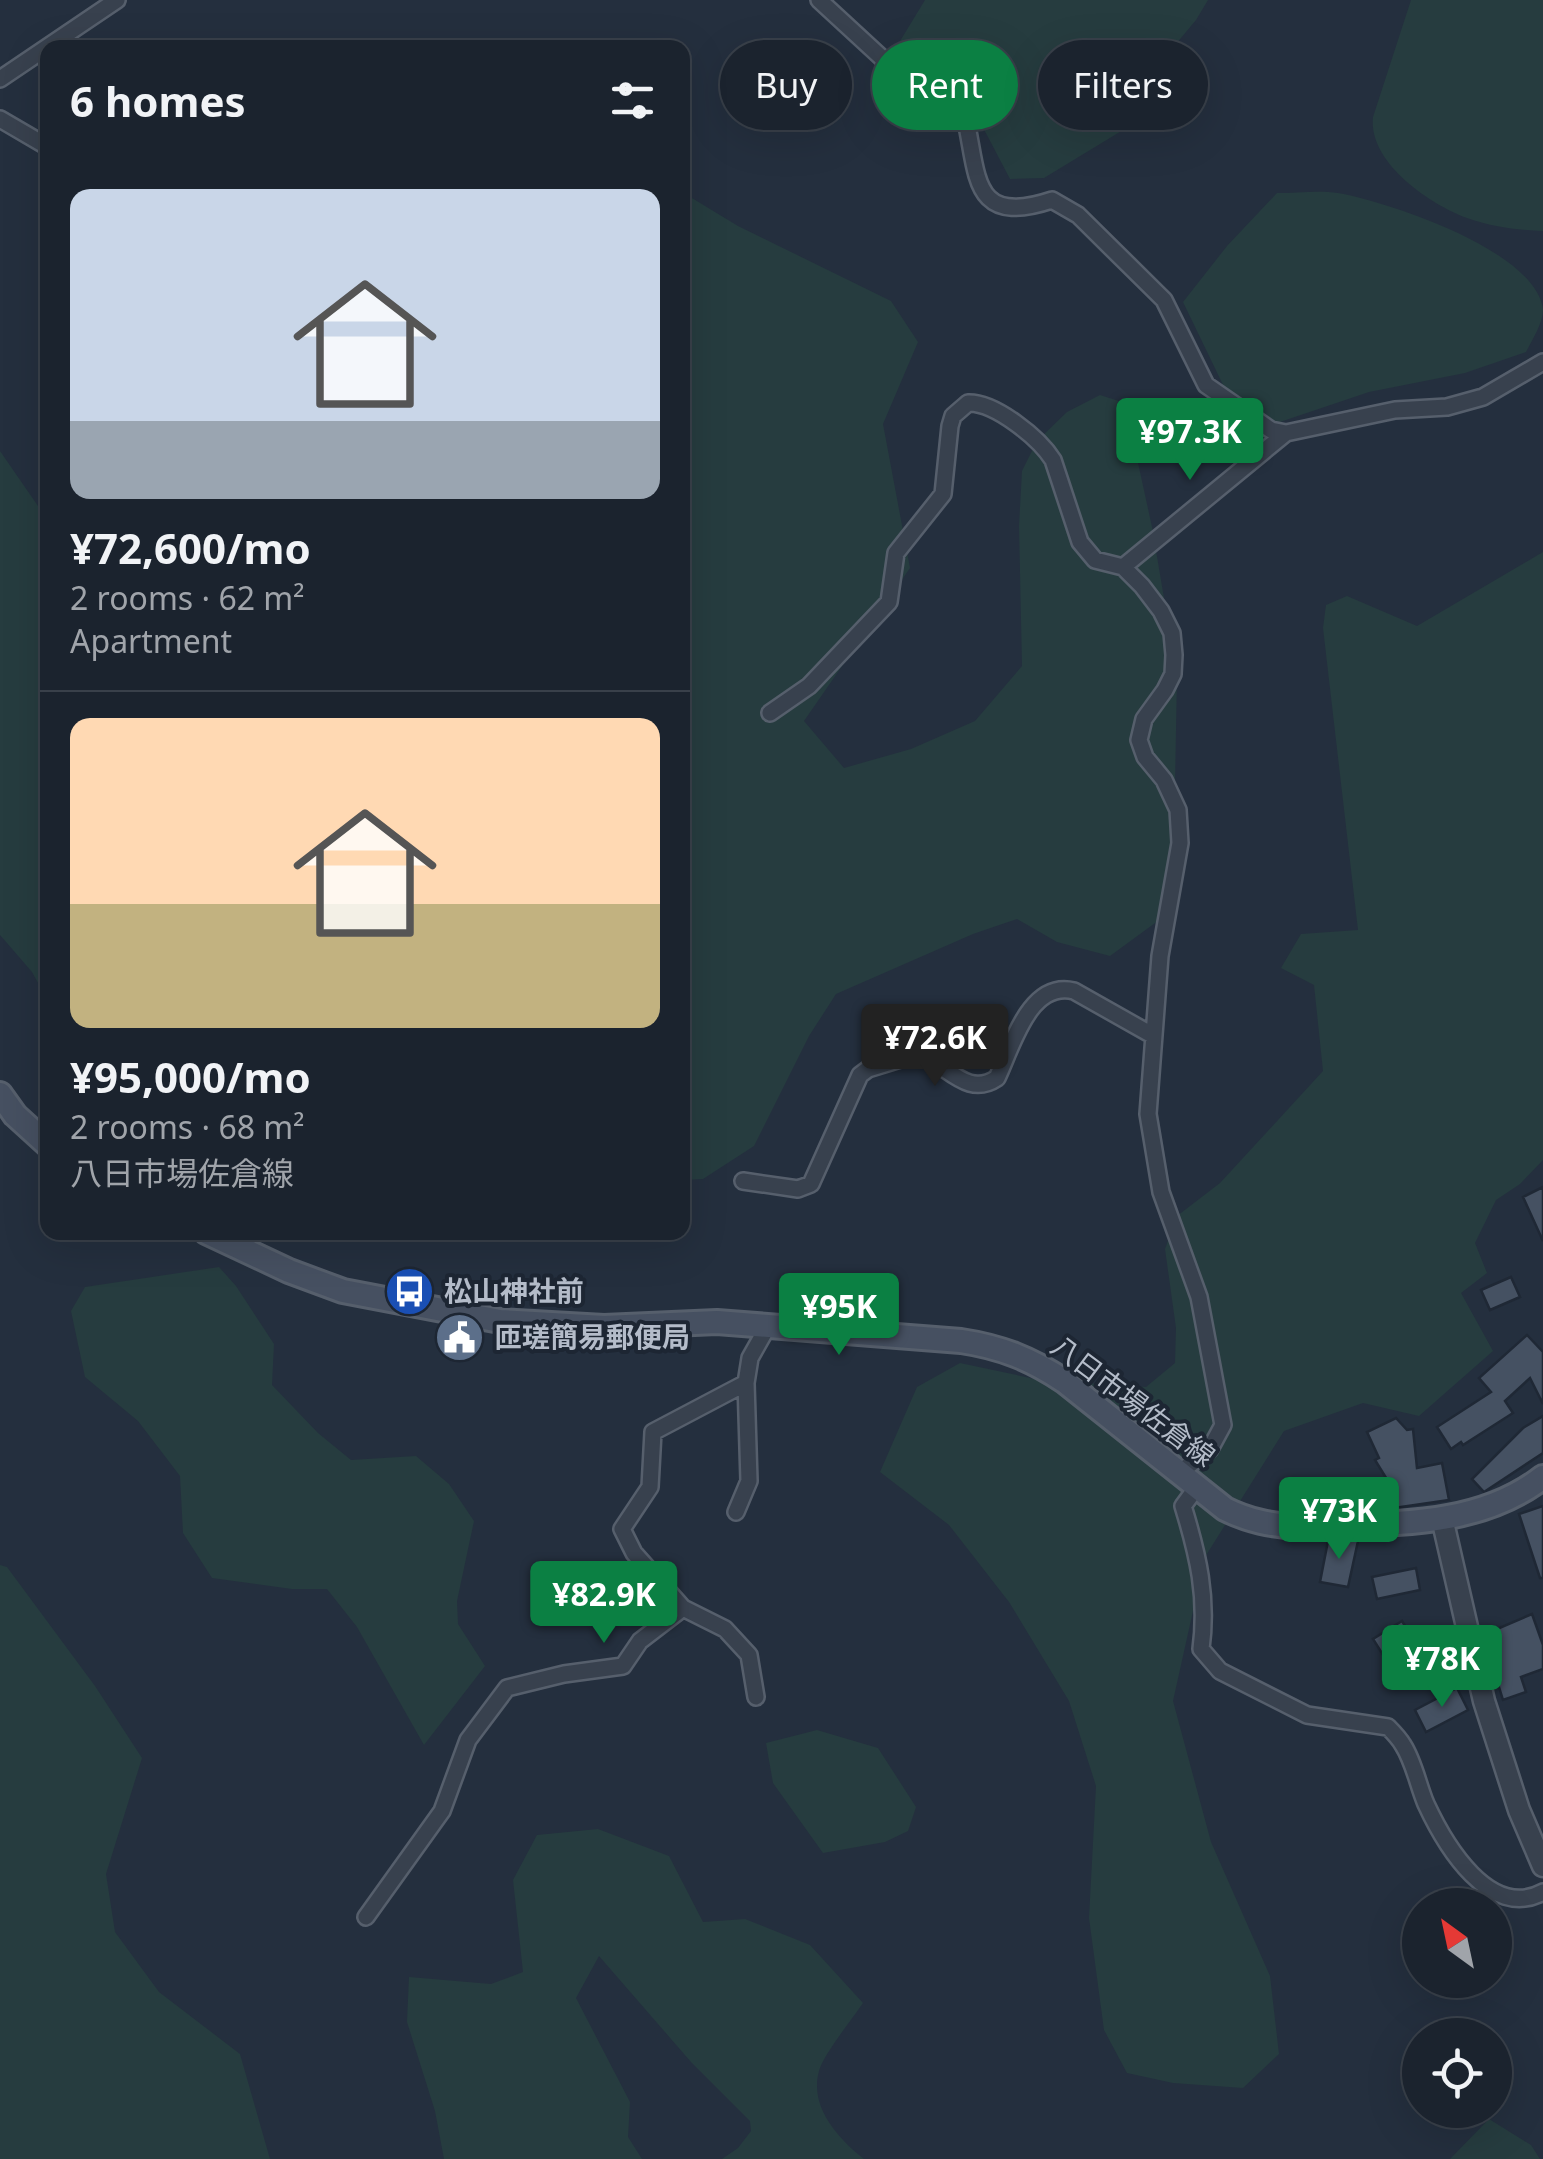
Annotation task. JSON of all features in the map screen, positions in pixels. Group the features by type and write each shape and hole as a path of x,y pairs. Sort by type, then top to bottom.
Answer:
{"main road":[{"path":"0,1094 14,1115 40,1138"},
{"name":"八日市場佐倉線","path":"223,1240 343,1291 500,1321 604,1327 717,1322 961,1341 1010,1352 1064,1382 1225,1508 1247,1520 1269,1525 1298,1527 1472,1514 1498,1505 1543,1477"}],"street":[{"path":"58,40 118,0"},
{"path":"820,0 908,82 962,105 980,188 994,205 1012,210 1052,200 1078,215 1164,300 1206,385 1271,430 1286,432 1395,410 1448,407 1483,397 1543,362"},
{"path":"0,79 40,52"},
{"path":"0,119 40,142"},
{"path":"770,714 810,686 889,602 896,554 942,494 950,426 953,416 968,403 991,408 1046,448 1080,542 1095,560 1123,567 1162,612 1172,633 1172,674 1144,719 1139,740 1178,810 1180,843 1160,956 1148,1114 1161,1192 1198,1296 1222,1412 1223,1426 1188,1480 1183,1506 1201,1565 1206,1613 1201,1649 1220,1672 1307,1716 1388,1727 1404,1745 1428,1807 1455,1852 1481,1884 1495,1894 1528,1900 1543,1892"},
{"path":"1123,567 1286,432"},
{"path":"743,1181 798,1190 811,1184 860,1075 868,1069 917,1054 971,1086 988,1084 997,1078 1034,1004 1050,991 1074,991 1152,1035"},
{"path":"736,1512 749,1481 746,1382 750,1358 768,1326"},
{"path":"746,1382 654,1432 650,1487 622,1530 634,1552 683,1608 725,1628 749,1655 756,1697"},
{"path":"1442,1518 1484,1701 1519,1810 1543,1866"},
{"path":"366,1917 442,1812 468,1740 506,1688 564,1674 623,1666 640,1641 683,1608"}],"green space":[{"path":"925,0 1208,0 1179,40 1038,40 1038,130 1123,130 1044,178 1010,179 984,130 1018,130 1018,40 901,40"},
{"path":"1411,0 1543,0 1543,231 1495,226 1452,211 1419,192 1380,150 1373,117"},
{"path":"1331,192 1361,198 1424,218 1489,249 1535,288 1543,310 1526,352 1465,373 1369,392 1277,423 1225,389 1183,302 1227,246 1277,193"},
{"path":"690,197 738,226 891,301 918,342 883,424 910,568 804,721 844,768 911,749 975,721 1022,666 1022,471 1037,441 1067,412 1100,395 1125,403 1152,527 1177,675 1174,841 1166,915 1110,956 1057,942 1017,919 836,994 809,1036 754,1146 703,1179 690,1180"},
{"path":"0,451 40,509 40,986 0,935"},
{"path":"1543,552 1543,1160 1520,1184 1496,1200 1475,1243 1487,1273 1461,1293 1493,1351 1419,1416 1363,1403 1284,1431 1205,1557 1173,1701 1211,1842 1270,1976 1279,2054 1243,2088 1173,2083 1127,2073 1104,2030 1089,1918 1096,1786 1069,1701 1009,1602 949,1525 880,1472 917,1387 960,1363 1040,1380 1146,1387 1175,1363 1176,1328 1165,1249 1177,1216 1220,1183 1323,1071 1314,985 1281,968 1301,934 1358,930 1323,628 1326,605 1347,596 1417,626"},
{"path":"219,1267 274,1344 272,1385 318,1433 351,1460 416,1456 449,1484 474,1521 457,1601 458,1624 485,1666 424,1745 357,1627 327,1589 292,1589 212,1578 183,1533 180,1476 138,1421 85,1377 71,1311 85,1287"},
{"path":"0,1565 7,1567 95,1686 142,1758 106,1874 115,1932 159,1992 240,2054 270,2159 0,2159"},
{"path":"817,1730 878,1748 916,1807 908,1831 885,1842 823,1853 773,1783 766,1743"},
{"path":"598,1829 669,1856 703,1922 745,1919 810,1945 863,2003 826,2056 817,2084 828,2121 864,2159 722,2159 738,2148 751,2131 750,2121 691,2062 599,1956 576,1998 630,2102 628,2137 642,2159 444,2159 435,2111 407,2022 409,1977 491,1984 523,1972 513,1880 537,1835"},
{"path":"1480,2128 1504,2128 1531,2145 1540,2159 1450,2159"}],"building":[{"path":"1543,1187 1543,1241 1523,1197"},
{"path":"1511,1277 1520,1297 1490,1310 1481,1290"},
{"path":"1527,1335 1543,1352 1543,1404 1530,1378 1505,1401 1513,1413 1451,1449 1437,1427 1491,1392 1479,1378"},
{"path":"1543,1416 1543,1453 1484,1492 1472,1479 1523,1428"},
{"path":"1396,1418 1407,1430 1413,1429 1417,1468 1442,1463 1449,1500 1394,1508 1388,1481 1375,1460 1379,1458 1367,1432"},
{"path":"1543,1506 1543,1578 1540,1578 1519,1514"},
{"path":"1328,1541 1358,1541 1348,1587 1320,1582"},
{"path":"1416,1568 1420,1590 1377,1599 1372,1577"},
{"path":"1532,1614 1543,1645 1543,1669 1521,1677 1526,1692 1503,1700 1483,1635"},
{"path":"1402,1621 1417,1645 1388,1663 1373,1639"},
{"path":"1457,1688 1468,1710 1426,1732 1415,1710"}],"place":[{"name":"松山神社前","path":"409,1291"},
{"name":"匝瑳簡易郵便局","path":"459,1337"}]}
